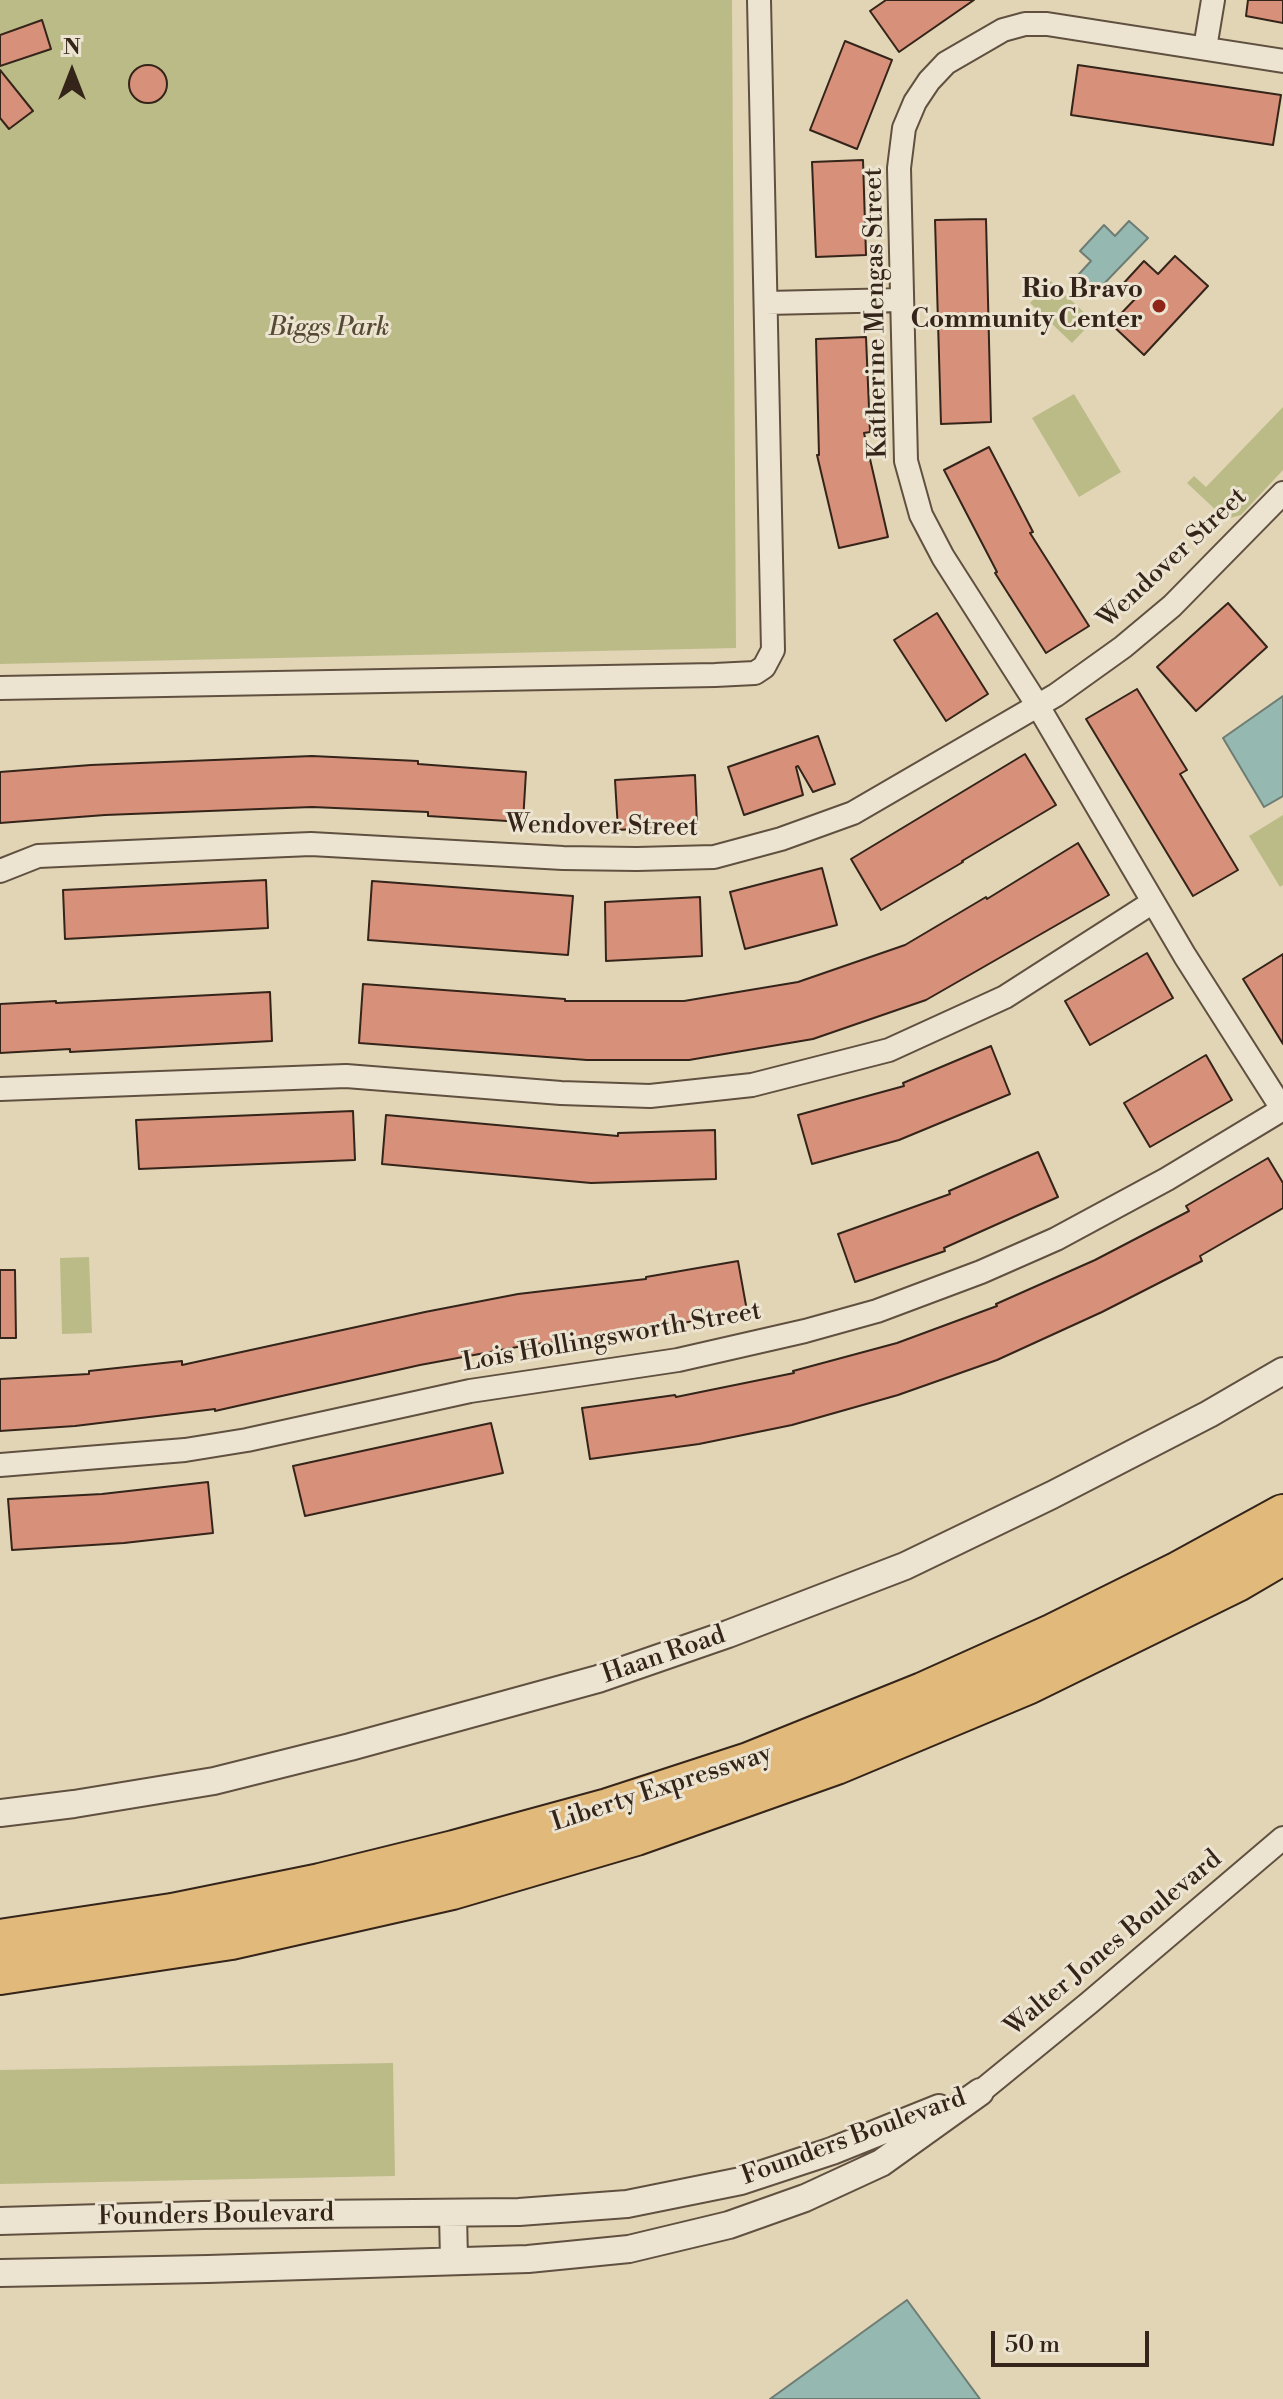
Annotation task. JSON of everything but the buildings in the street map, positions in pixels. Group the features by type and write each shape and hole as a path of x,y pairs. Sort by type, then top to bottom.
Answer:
{"highway":[{"name":"Liberty Expressway","path":"0,1940 172,1914 320,1884 608,1809 749,1763 923,1693 1054,1634 1177,1573 1283,1515"},
{"name":"Liberty Expressway","path":"0,1974 231,1939 452,1889 636,1835 836,1764 1027,1684 1237,1581 1283,1554"}],"street":[{"path":"0,688 755,673 764,667 773,650 759,0"},
{"path":"1205,48 1213,0"},
{"name":"Katherine Mengas Street","path":"1283,61 1076,28 1025,24 1003,30 946,63 929,81 915,102 904,128 899,168 906,461 921,515 943,557 1038,706 1153,902 1283,1109"},
{"path":"766,303 901,300"},
{"name":"Wendover Street","path":"0,871 38,856 311,844 563,858 714,857 781,839 853,813 1038,706 1123,647 1172,606 1283,493"},
{"path":"0,1089 346,1076 561,1093 650,1096 752,1085 889,1050 1005,997 1153,902"},
{"name":"Lois Hollingsworth Street","path":"0,1465 185,1450 231,1443 470,1391 678,1360 805,1331 877,1311 981,1272 1056,1239 1167,1179 1283,1109"},
{"name":"Haan Road","path":"0,1813 214,1781 598,1679 728,1634 905,1566 1052,1495 1209,1414 1283,1371"},
{"name":"Walter Jones Boulevard","path":"980,2092 1283,1838"},
{"name":"Founders Boulevard","path":"0,2221 203,2215 519,2212 627,2204 741,2181 832,2151 980,2092"},
{"name":"Founders Boulevard","path":"0,2273 528,2259 629,2249 729,2225 805,2198 881,2163 980,2092"},
{"path":"453,2213 454,2261"}],"green space":[{"name":"Biggs Park","path":"0,0 732,0 736,648 0,664"},
{"path":"1051,281 1093,321 1072,343 1030,303"},
{"path":"1074,394 1121,472 1079,497 1032,418"},
{"path":"1283,407 1283,470 1241,515 1230,518 1220,514 1187,483 1194,476 1206,487"},
{"path":"1283,815 1283,885 1280,887 1249,836"},
{"path":"89,1257 92,1333 62,1334 60,1258"},
{"path":"393,2063 395,2176 0,2184 0,2070"}],"water":[{"path":"1129,221 1148,238 1097,291 1079,274 1091,261 1080,251 1104,225 1115,236"},
{"path":"1283,696 1283,796 1264,807 1223,738"},
{"path":"907,2300 980,2399 770,2399"}],"place":[{"name":"Rio Bravo Community Center","path":"1159,306"}]}
